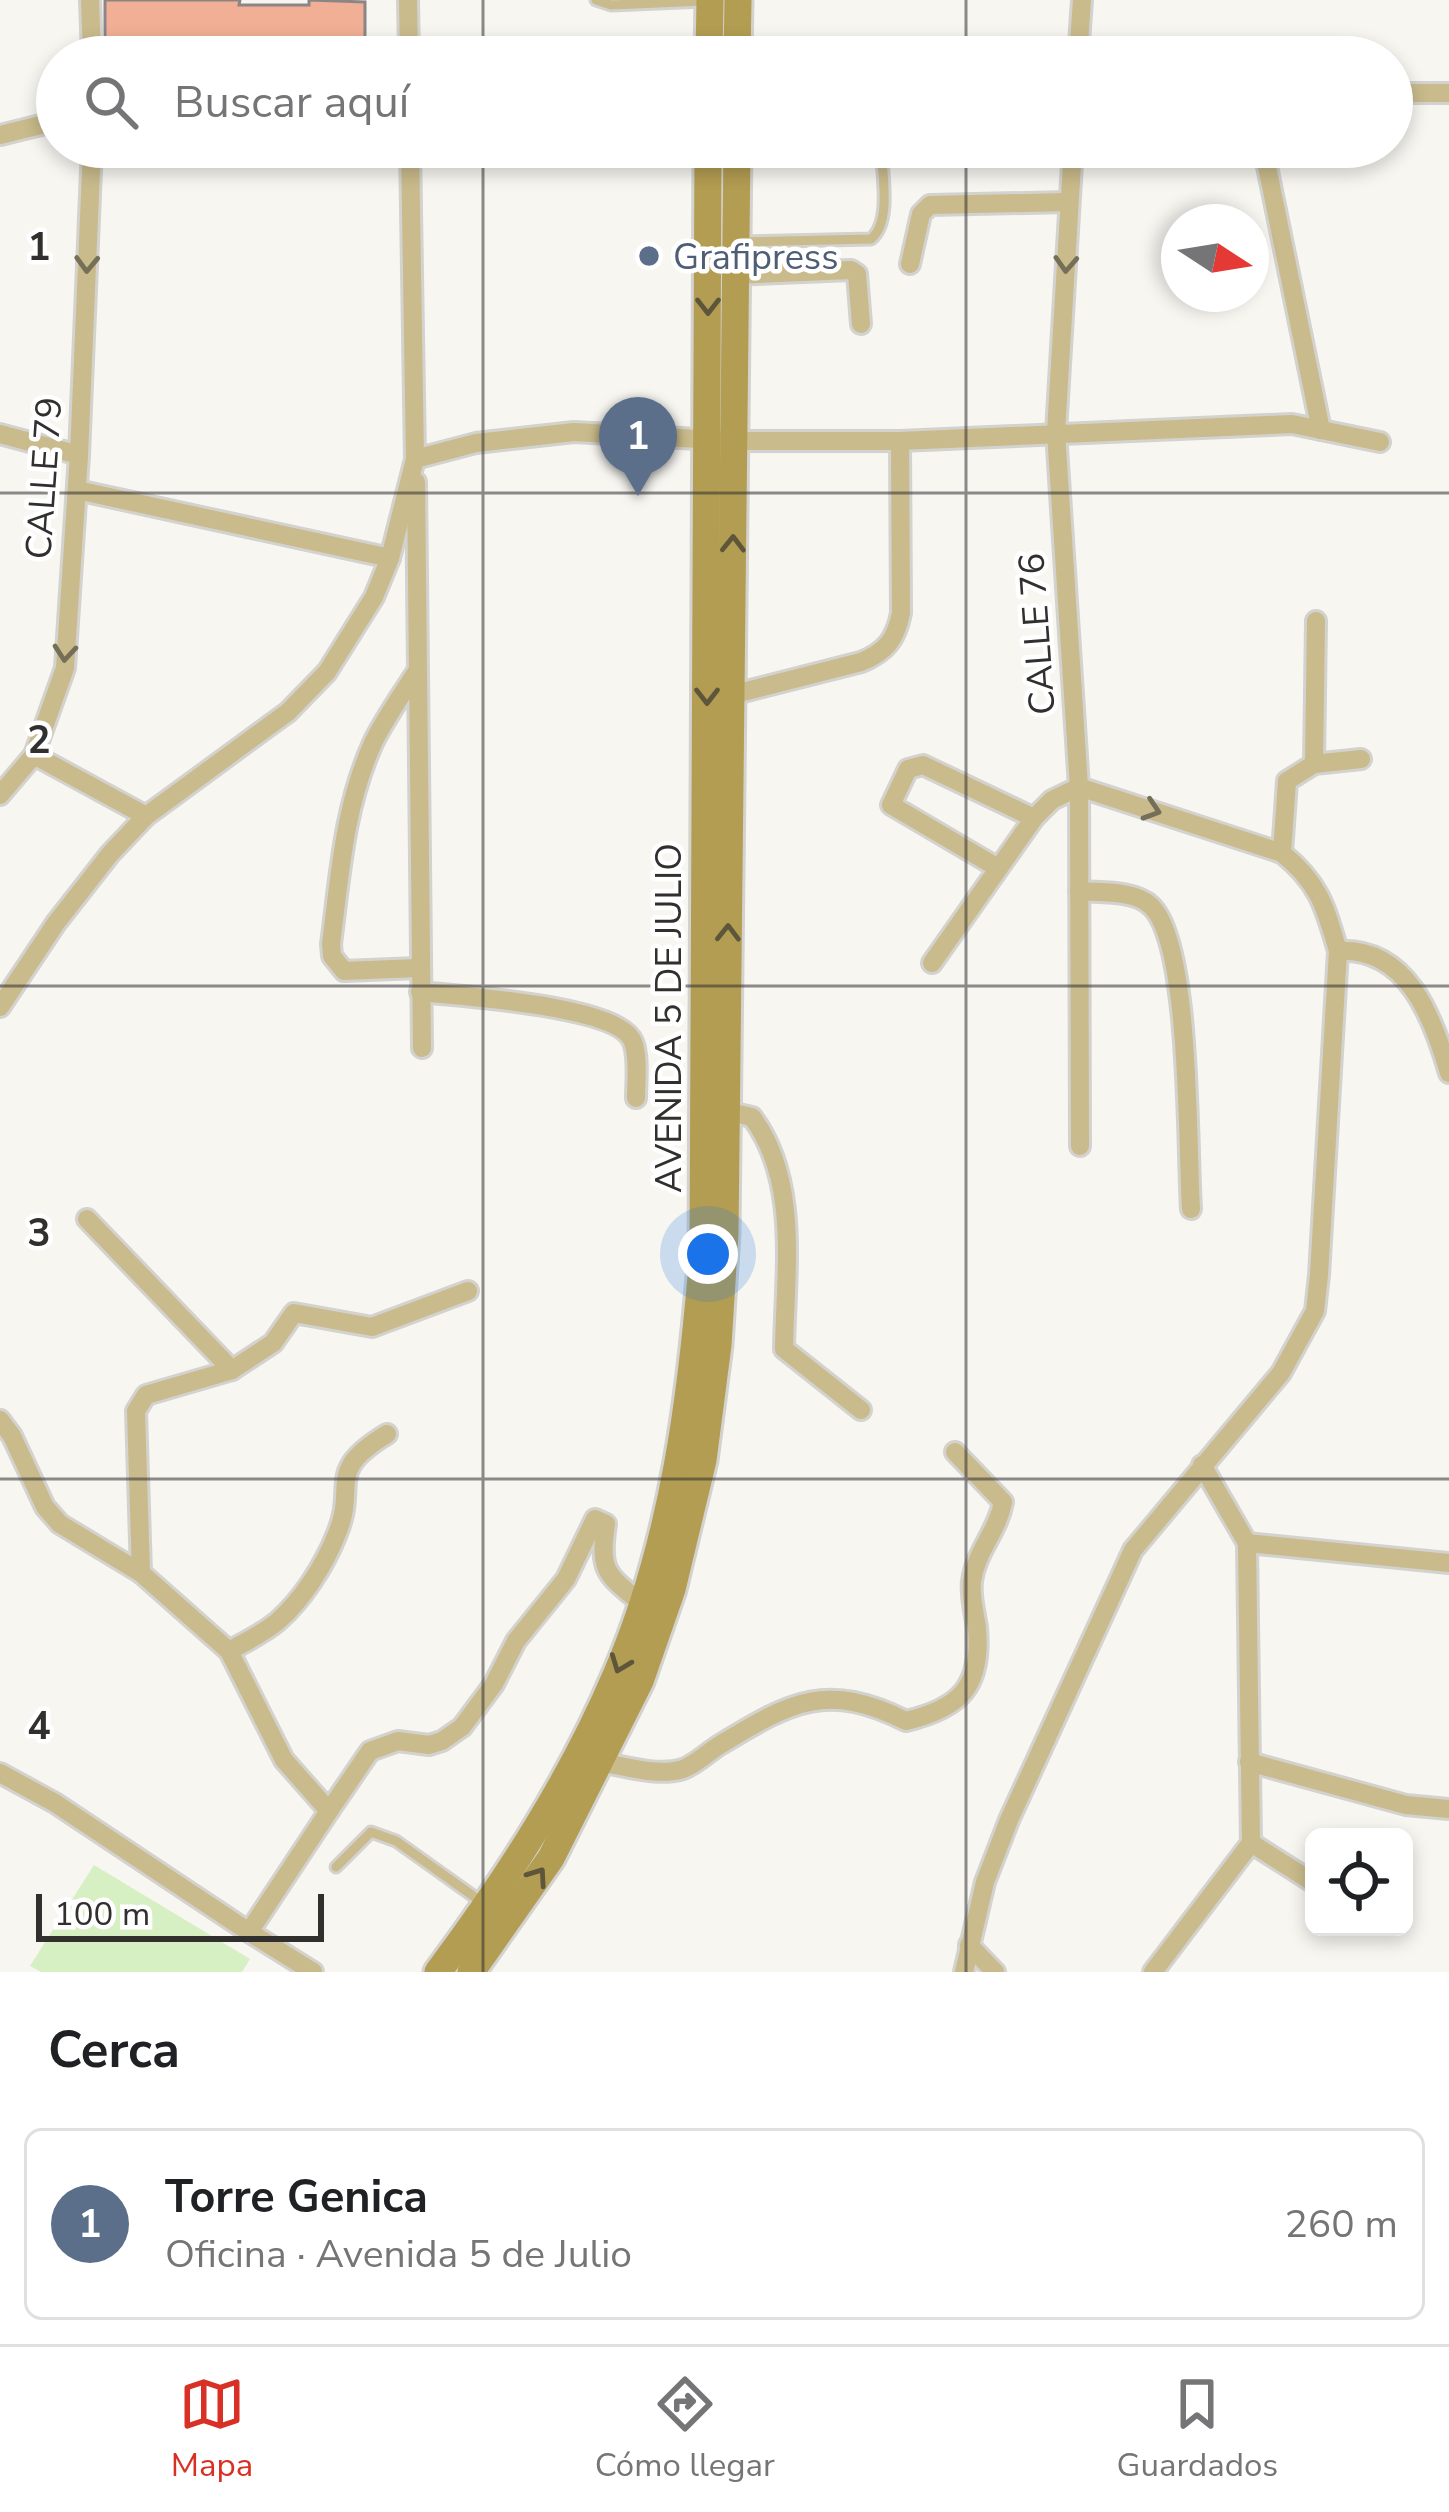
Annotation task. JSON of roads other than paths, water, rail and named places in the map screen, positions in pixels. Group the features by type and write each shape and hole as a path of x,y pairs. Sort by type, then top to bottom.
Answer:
{"main road":[{"path":"709,36 710,0"},
{"path":"737,36 738,0"},
{"name":"AVENIDA 5 DE JULIO","path":"471,1972 551,1858 640,1681 672,1588 703,1460 718,1346 725,1234 731,695 709,168"},
{"name":"AVENIDA 5 DE JULIO","path":"438,1972 488,1906 572,1767 618,1671 667,1518 681,1450 703,1252 721,440 738,242 737,168"}],"street":[{"path":"90,0 91,36"},
{"path":"408,0 409,36"},
{"path":"1079,36 1082,0"},
{"path":"1413,92 1449,93"},
{"path":"0,135 36,126"},
{"name":"CALLE 79","path":"0,795 34,755 65,668 80,455 91,168"},
{"path":"410,168 422,1048"},
{"name":"CALLE 76","path":"1071,168 1056,432 1079,787 1080,1147"},
{"path":"1266,168 1321,430"},
{"path":"910,264 921,214 930,205 1070,202"},
{"path":"735,275 850,270 857,274 861,324"},
{"path":"416,459 476,442 574,432 721,440 900,440 1292,424 1380,442"},
{"path":"0,434 80,455"},
{"path":"731,695 861,662 880,655 897,635 901,614 900,440"},
{"path":"0,1007 69,906 146,816 288,712 327,672 355,633 391,558 416,459"},
{"path":"77,490 391,558"},
{"path":"1314,764 1316,621"},
{"path":"418,968 344,971 332,956 331,944 347,819 361,774 375,739 419,667"},
{"path":"34,755 146,816"},
{"path":"1282,853 1287,782 1314,764 1361,759"},
{"path":"998,868 891,805 908,769 923,765 1034,818"},
{"path":"932,962 1034,818 1052,800 1079,787 1282,853 1307,874 1325,904 1338,951 1315,1311 1281,1373 1133,1550 1009,1820 985,1882 964,1972"},
{"path":"1079,891 1137,896 1150,903 1165,923 1177,967 1191,1209"},
{"path":"1338,951 1355,950 1401,971 1418,995 1449,1073"},
{"path":"420,992 518,1003 592,1016 621,1027 633,1041 637,1098"},
{"path":"725,1111 752,1117 772,1143 783,1188 784,1349 861,1410"},
{"path":"86,1219 232,1370"},
{"path":"141,1574 136,1411 140,1400 232,1370 272,1343 288,1319 300,1311 373,1327 468,1291"},
{"path":"0,1420 45,1507 60,1524 141,1574 230,1651 284,1760 329,1811"},
{"path":"230,1651 278,1621 318,1572 339,1531 346,1472 357,1452 387,1434"},
{"path":"599,1762 657,1772 684,1769 782,1708 807,1701 836,1697 875,1706 906,1721 955,1702 967,1690 979,1664 971,1586 976,1561 1000,1521 1003,1502 955,1452"},
{"path":"1153,1972 1251,1843 1247,1543 1202,1465"},
{"path":"249,1932 370,1751 398,1742 442,1742 462,1727 494,1684 516,1642 566,1579 596,1519 606,1524 602,1562 608,1576 641,1604"},
{"path":"1247,1543 1449,1563"},
{"path":"1249,1762 1406,1805 1449,1809"},
{"path":"0,1773 55,1803 313,1972"},
{"path":"1251,1843 1305,1877"},
{"path":"969,1945 995,1972"}],"lane":[{"path":"596,0 611,5 710,0"},
{"path":"738,242 871,239 882,220 881,168"},
{"path":"335,1867 371,1832 396,1841 488,1906"}],"place":[{"name":"Grafipress","path":"649,256"},
{"name":"Torre Genica","path":"638,496"}]}
